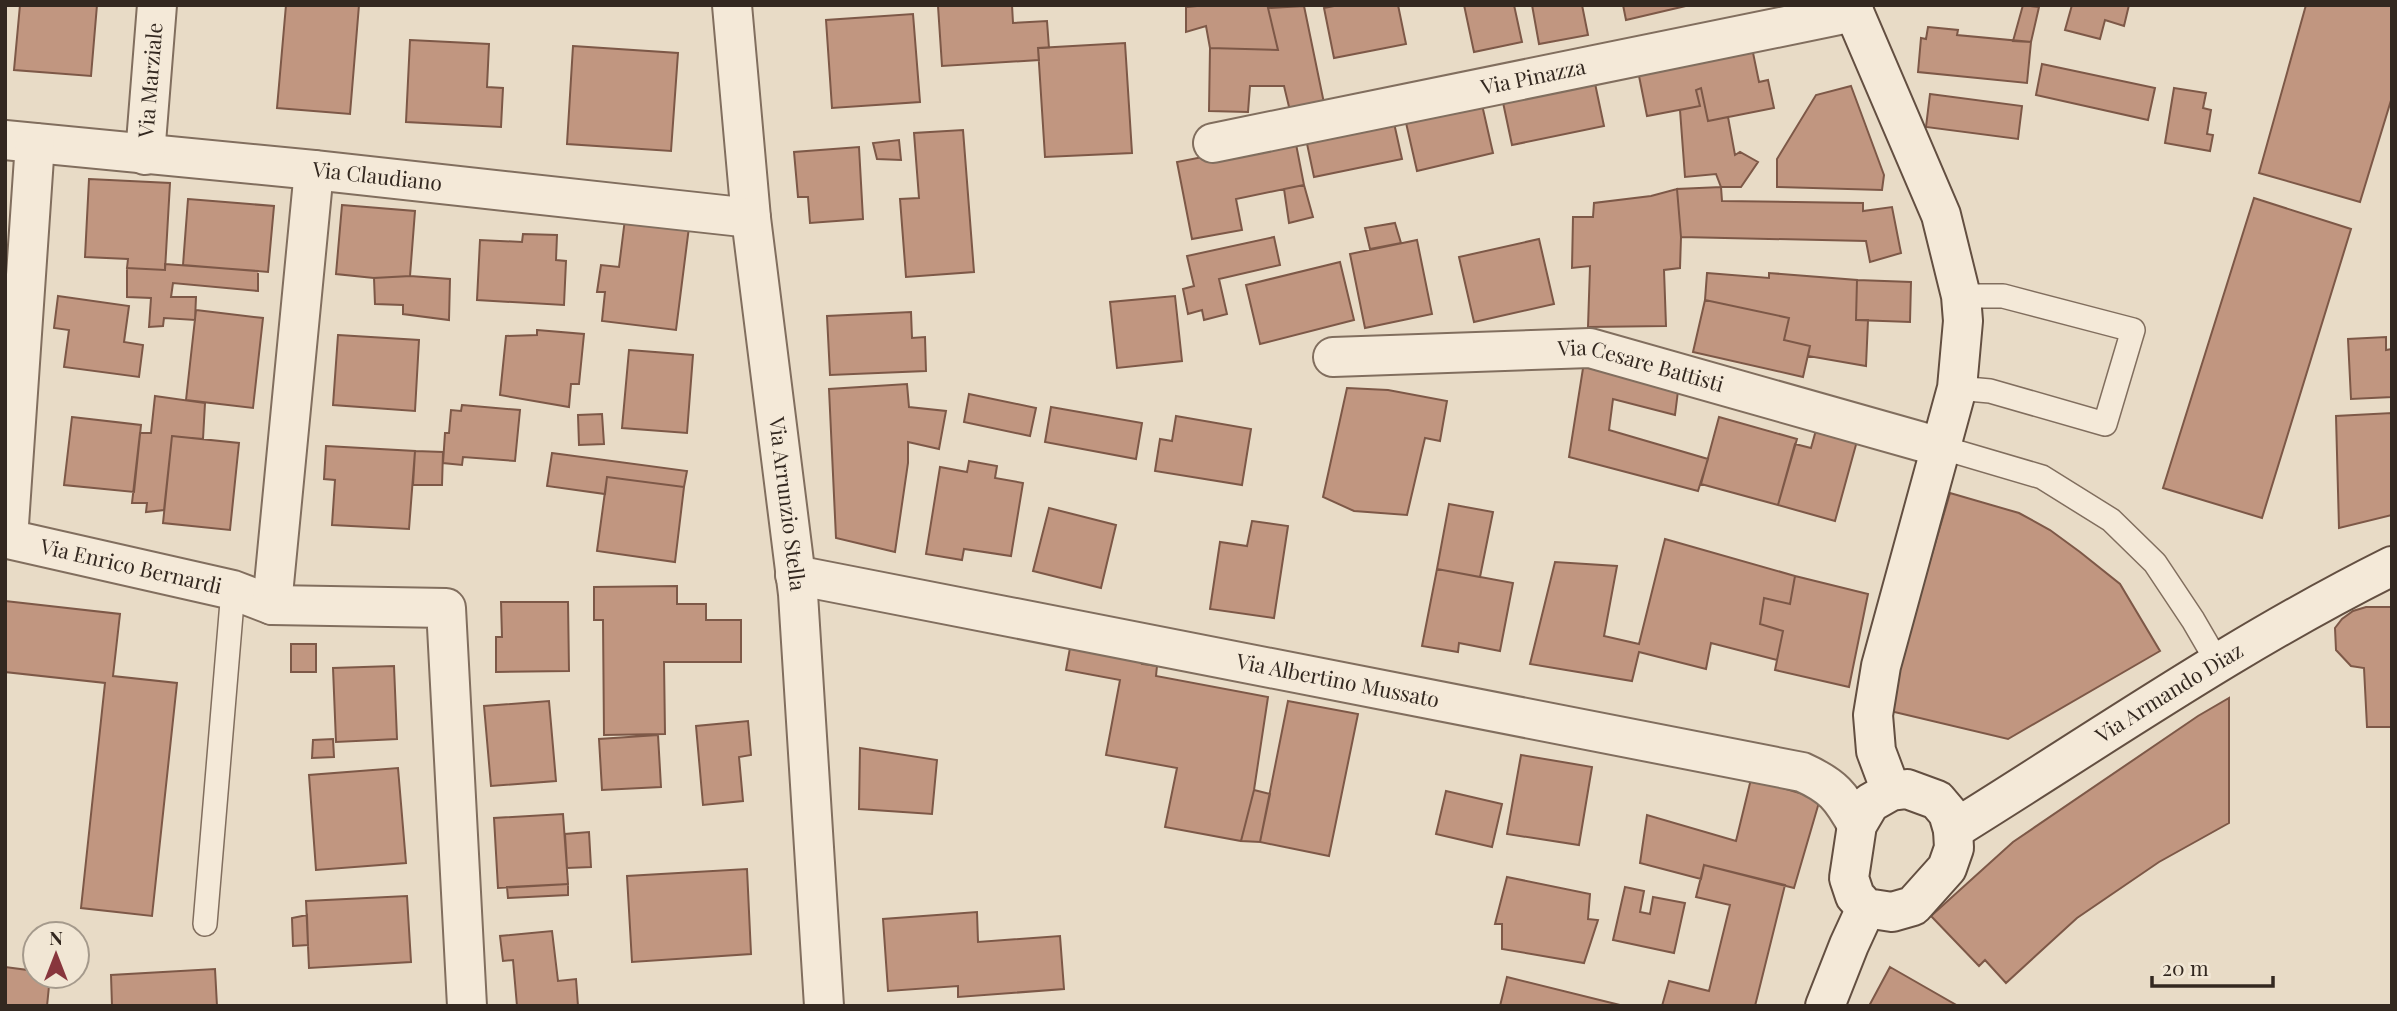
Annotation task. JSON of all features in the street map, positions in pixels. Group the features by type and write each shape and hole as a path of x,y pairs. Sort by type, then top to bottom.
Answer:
{"street":[{"name":"Via Marziale","path":"145,155 157,5"},
{"name":"Via Arrunzio Stella","path":"732,5 751,218 796,585 824,1006"},
{"name":"Via Pinazza","path":"1213,143 1862,16"},
{"path":"1862,16 1941,215 1961,296 1963,321 1957,388 1881,666 1872,715 1876,751 1891,791"},
{"name":"Via Claudiano","path":"20,141 751,218"},
{"name":"Via Enrico Bernardi","path":"20,141 8,539 233,590 272,605 446,608 467,1006"},
{"path":"272,605 314,170"},
{"name":"Via Cesare Battisti","path":"1333,357 1590,348 1940,447"},
{"name":"Via Armando Diaz","path":"1953,830 2218,663 2332,596 2392,566"},
{"name":"Via Albertino Mussato","path":"796,585 1802,772 1821,780 1843,798 1857,825"},
{"path":"1907,789 1937,800 1948,813 1955,848 1947,868 1913,906 1892,912 1866,908 1855,896 1849,878 1857,825 1870,803 1891,791 1907,789"},
{"path":"1825,1006 1866,908"}],"lane":[{"path":"1957,388 1990,391 2105,424 2133,330 2003,296 1961,296"},
{"path":"1940,447 2042,477 2111,520 2155,563 2218,663"},
{"path":"205,924 233,590"}],"building":[{"path":"20,5 97,5 91,76 14,70"},
{"path":"286,5 359,5 350,114 277,108"},
{"path":"1012,5 1013,23 1047,21 1049,48 1038,48 1039,60 942,66 938,6"},
{"path":"1339,5 1398,5 1406,44 1334,58 1324,8"},
{"path":"1464,5 1514,5 1522,42 1474,52"},
{"path":"1532,5 1582,5 1588,35 1539,44"},
{"path":"1623,5 1690,5 1626,20"},
{"path":"2023,5 2039,7 2031,42 2013,41"},
{"path":"2072,5 2129,5 2124,26 2105,20 2100,39 2065,30"},
{"path":"2306,5 2392,5 2392,97 2360,202 2259,173"},
{"path":"1297,6 1268,8 1278,50 1210,48 1206,26 1186,32 1186,7"},
{"path":"1304,6 1325,108 1291,115 1284,86 1250,86 1248,112 1209,111 1210,48 1278,50 1268,8"},
{"path":"913,14 920,102 832,108 826,20"},
{"path":"1928,27 1958,30 1957,35 2031,42 2027,83 1918,72 1921,38 1926,39"},
{"path":"410,40 489,44 487,87 503,88 501,127 406,122"},
{"path":"1125,43 1132,153 1045,157 1038,48"},
{"path":"1751,43 1759,82 1768,80 1774,108 1708,121 1701,88 1696,90 1700,106 1647,116 1637,66"},
{"path":"573,46 678,53 671,151 567,144"},
{"path":"2042,64 2155,88 2148,120 2036,95"},
{"path":"1593,74 1604,126 1512,145 1501,93"},
{"path":"1851,86 1884,175 1882,190 1777,187 1777,159 1816,95"},
{"path":"1701,88 1708,121 1728,117 1735,155 1740,152 1758,162 1741,187 1721,187 1716,174 1685,177 1680,110 1700,106 1696,90"},
{"path":"2174,88 2206,93 2203,108 2211,110 2207,134 2213,135 2210,151 2165,143"},
{"path":"1930,94 2022,106 2018,139 1926,127"},
{"path":"1480,96 1493,153 1417,171 1404,114"},
{"path":"1392,114 1402,159 1314,177 1306,139"},
{"path":"963,130 974,272 906,277 900,199 919,198 914,133"},
{"path":"1295,139 1304,185 1236,199 1242,230 1192,239 1177,162"},
{"path":"899,140 901,160 877,159 873,143"},
{"path":"859,147 863,219 810,223 808,197 798,197 794,152"},
{"path":"89,179 170,183 165,270 127,268 128,259 85,257"},
{"path":"1304,185 1313,217 1289,223 1284,189"},
{"path":"1721,187 1722,201 1863,203 1863,211 1892,207 1901,253 1870,262 1866,241 1681,237 1677,189"},
{"path":"1677,189 1681,237 1680,268 1664,270 1666,326 1588,327 1590,266 1572,268 1573,217 1593,217 1594,203 1651,196"},
{"path":"2254,198 2351,229 2262,518 2163,488"},
{"path":"188,199 274,206 268,272 183,265"},
{"path":"342,205 415,211 410,276 374,278 336,274"},
{"path":"625,219 689,227 676,330 602,321 605,292 597,292 601,265 619,267"},
{"path":"1395,223 1401,243 1370,249 1365,228"},
{"path":"523,234 557,235 556,260 566,261 564,305 477,300 480,240 522,242"},
{"path":"1274,237 1280,265 1219,279 1227,314 1204,320 1202,310 1188,314 1183,289 1194,286 1187,256"},
{"path":"1539,239 1554,304 1474,322 1459,257"},
{"path":"1417,240 1432,314 1365,328 1350,254"},
{"path":"1340,262 1354,320 1260,344 1246,285"},
{"path":"165,264 258,271 258,291 173,283 171,297 196,297 195,320 164,318 163,326 149,327 151,298 127,297 127,268 165,270"},
{"path":"1707,273 1769,278 1769,273 1857,280 1856,320 1868,320 1866,366 1808,356 1810,346 1784,340 1789,318 1705,300"},
{"path":"410,276 450,279 449,320 403,314 403,305 375,304 374,278"},
{"path":"1857,280 1911,282 1910,322 1856,320"},
{"path":"58,296 129,306 124,342 143,345 139,377 64,367 69,330 54,328"},
{"path":"1175,296 1182,361 1117,368 1110,302"},
{"path":"1705,300 1789,318 1784,340 1810,346 1803,377 1693,352"},
{"path":"196,310 263,318 253,408 186,400"},
{"path":"911,312 912,338 925,337 926,371 830,375 827,316"},
{"path":"537,330 584,334 579,384 571,384 569,407 500,395 506,336 537,335"},
{"path":"338,335 419,340 415,411 333,405"},
{"path":"2386,337 2386,350 2392,349 2392,397 2351,399 2348,339"},
{"path":"629,350 693,355 687,433 622,428"},
{"path":"1584,362 1679,383 1675,415 1613,399 1609,430 1708,459 1698,491 1569,457"},
{"path":"907,384 909,407 946,411 939,449 908,442 908,463 895,552 836,538 829,389"},
{"path":"1347,388 1388,390 1447,401 1440,441 1425,438 1407,515 1354,511 1323,497"},
{"path":"969,394 1036,408 1030,436 964,422"},
{"path":"155,396 205,403 203,439 172,436 164,510 146,512 147,503 132,503 140,433 151,433"},
{"path":"462,405 520,410 515,461 463,457 462,465 443,463 445,433 449,433 451,410 461,411"},
{"path":"1051,407 1142,423 1136,459 1045,442"},
{"path":"2392,413 2392,515 2339,528 2336,416"},
{"path":"602,414 604,444 579,445 578,415"},
{"path":"1176,416 1251,429 1242,485 1155,471 1160,439 1172,441"},
{"path":"72,417 141,425 134,492 64,485"},
{"path":"1719,417 1797,439 1778,505 1701,484"},
{"path":"1816,430 1857,441 1835,521 1778,505 1795,444 1811,448"},
{"path":"172,436 239,443 230,530 163,523"},
{"path":"326,446 415,451 409,529 332,525 335,480 324,479"},
{"path":"415,451 443,452 442,485 413,485"},
{"path":"552,453 687,471 684,487 607,477 605,494 547,486"},
{"path":"969,461 997,466 995,478 1023,483 1011,556 964,549 962,560 926,554 940,467 967,472"},
{"path":"607,477 684,487 675,562 597,551"},
{"path":"1950,493 2019,513 2050,530 2080,552 2120,584 2160,651 2008,739 1886,710"},
{"path":"1449,504 1493,512 1480,577 1437,569"},
{"path":"1049,508 1116,525 1101,588 1033,571"},
{"path":"1252,521 1288,526 1274,618 1210,609 1220,542 1247,546"},
{"path":"1665,539 1795,576 1790,604 1764,598 1760,624 1783,631 1777,660 1711,643 1706,669 1639,652 1632,681 1530,664 1555,562 1617,566 1604,636 1639,644"},
{"path":"1437,569 1513,583 1500,651 1459,643 1458,652 1422,646"},
{"path":"1795,576 1868,594 1849,687 1775,670 1783,631 1760,624 1764,598 1790,604"},
{"path":"677,586 677,604 706,604 706,620 741,620 741,662 664,662 665,734 604,735 603,620 594,620 594,587"},
{"path":"5,601 120,614 113,676 177,683 152,916 81,908 105,683 5,672"},
{"path":"501,602 568,602 569,671 496,672 496,637 502,637"},
{"path":"2366,607 2392,607 2392,727 2367,727 2364,668 2351,666 2336,650 2335,628 2353,611"},
{"path":"1072,637 1144,650 1142,664 1157,666 1156,676 1268,697 1254,790 1241,841 1165,827 1177,768 1106,755 1120,680 1066,670"},
{"path":"291,644 316,644 316,672 291,672"},
{"path":"394,666 397,739 336,742 333,668"},
{"path":"2229,698 2229,823 2159,862 2077,918 2006,983 1985,960 1979,966 1931,916 2013,842 2198,716"},
{"path":"549,701 556,781 491,786 484,706"},
{"path":"1288,701 1358,714 1329,856 1260,842"},
{"path":"748,721 751,755 739,757 743,801 703,805 696,726"},
{"path":"658,735 661,787 602,790 599,739"},
{"path":"333,739 334,757 312,758 313,740"},
{"path":"860,748 937,760 932,814 859,809"},
{"path":"1521,755 1592,767 1579,845 1507,834"},
{"path":"398,768 406,863 316,870 309,775"},
{"path":"1751,779 1820,799 1794,888 1704,865 1701,879 1640,863 1647,815 1736,841"},
{"path":"1254,790 1270,794 1260,842 1241,841"},
{"path":"1446,791 1502,804 1492,847 1436,834"},
{"path":"563,814 568,884 498,888 494,818"},
{"path":"589,832 591,867 567,868 565,834"},
{"path":"1704,865 1785,885 1755,1006 1662,1006 1669,981 1709,991 1730,905 1696,897"},
{"path":"747,869 751,954 632,962 627,876"},
{"path":"1507,877 1590,894 1588,919 1598,920 1584,963 1502,949 1502,924 1495,924"},
{"path":"568,884 568,895 508,898 507,887"},
{"path":"1625,887 1644,891 1640,912 1650,914 1653,897 1685,903 1674,953 1613,940"},
{"path":"407,896 411,962 309,968 306,901"},
{"path":"977,912 978,942 1060,936 1064,989 958,997 958,986 888,991 883,919"},
{"path":"307,915 308,945 293,946 292,918"},
{"path":"552,931 558,981 576,979 578,1006 517,1006 513,960 503,961 500,936"},
{"path":"5,967 21,969 21,990 49,990 47,1006 5,1006"},
{"path":"1890,967 1958,1006 1869,1006"},
{"path":"215,969 217,1006 112,1006 111,975"},
{"path":"1507,977 1624,1006 1500,1006"}]}
